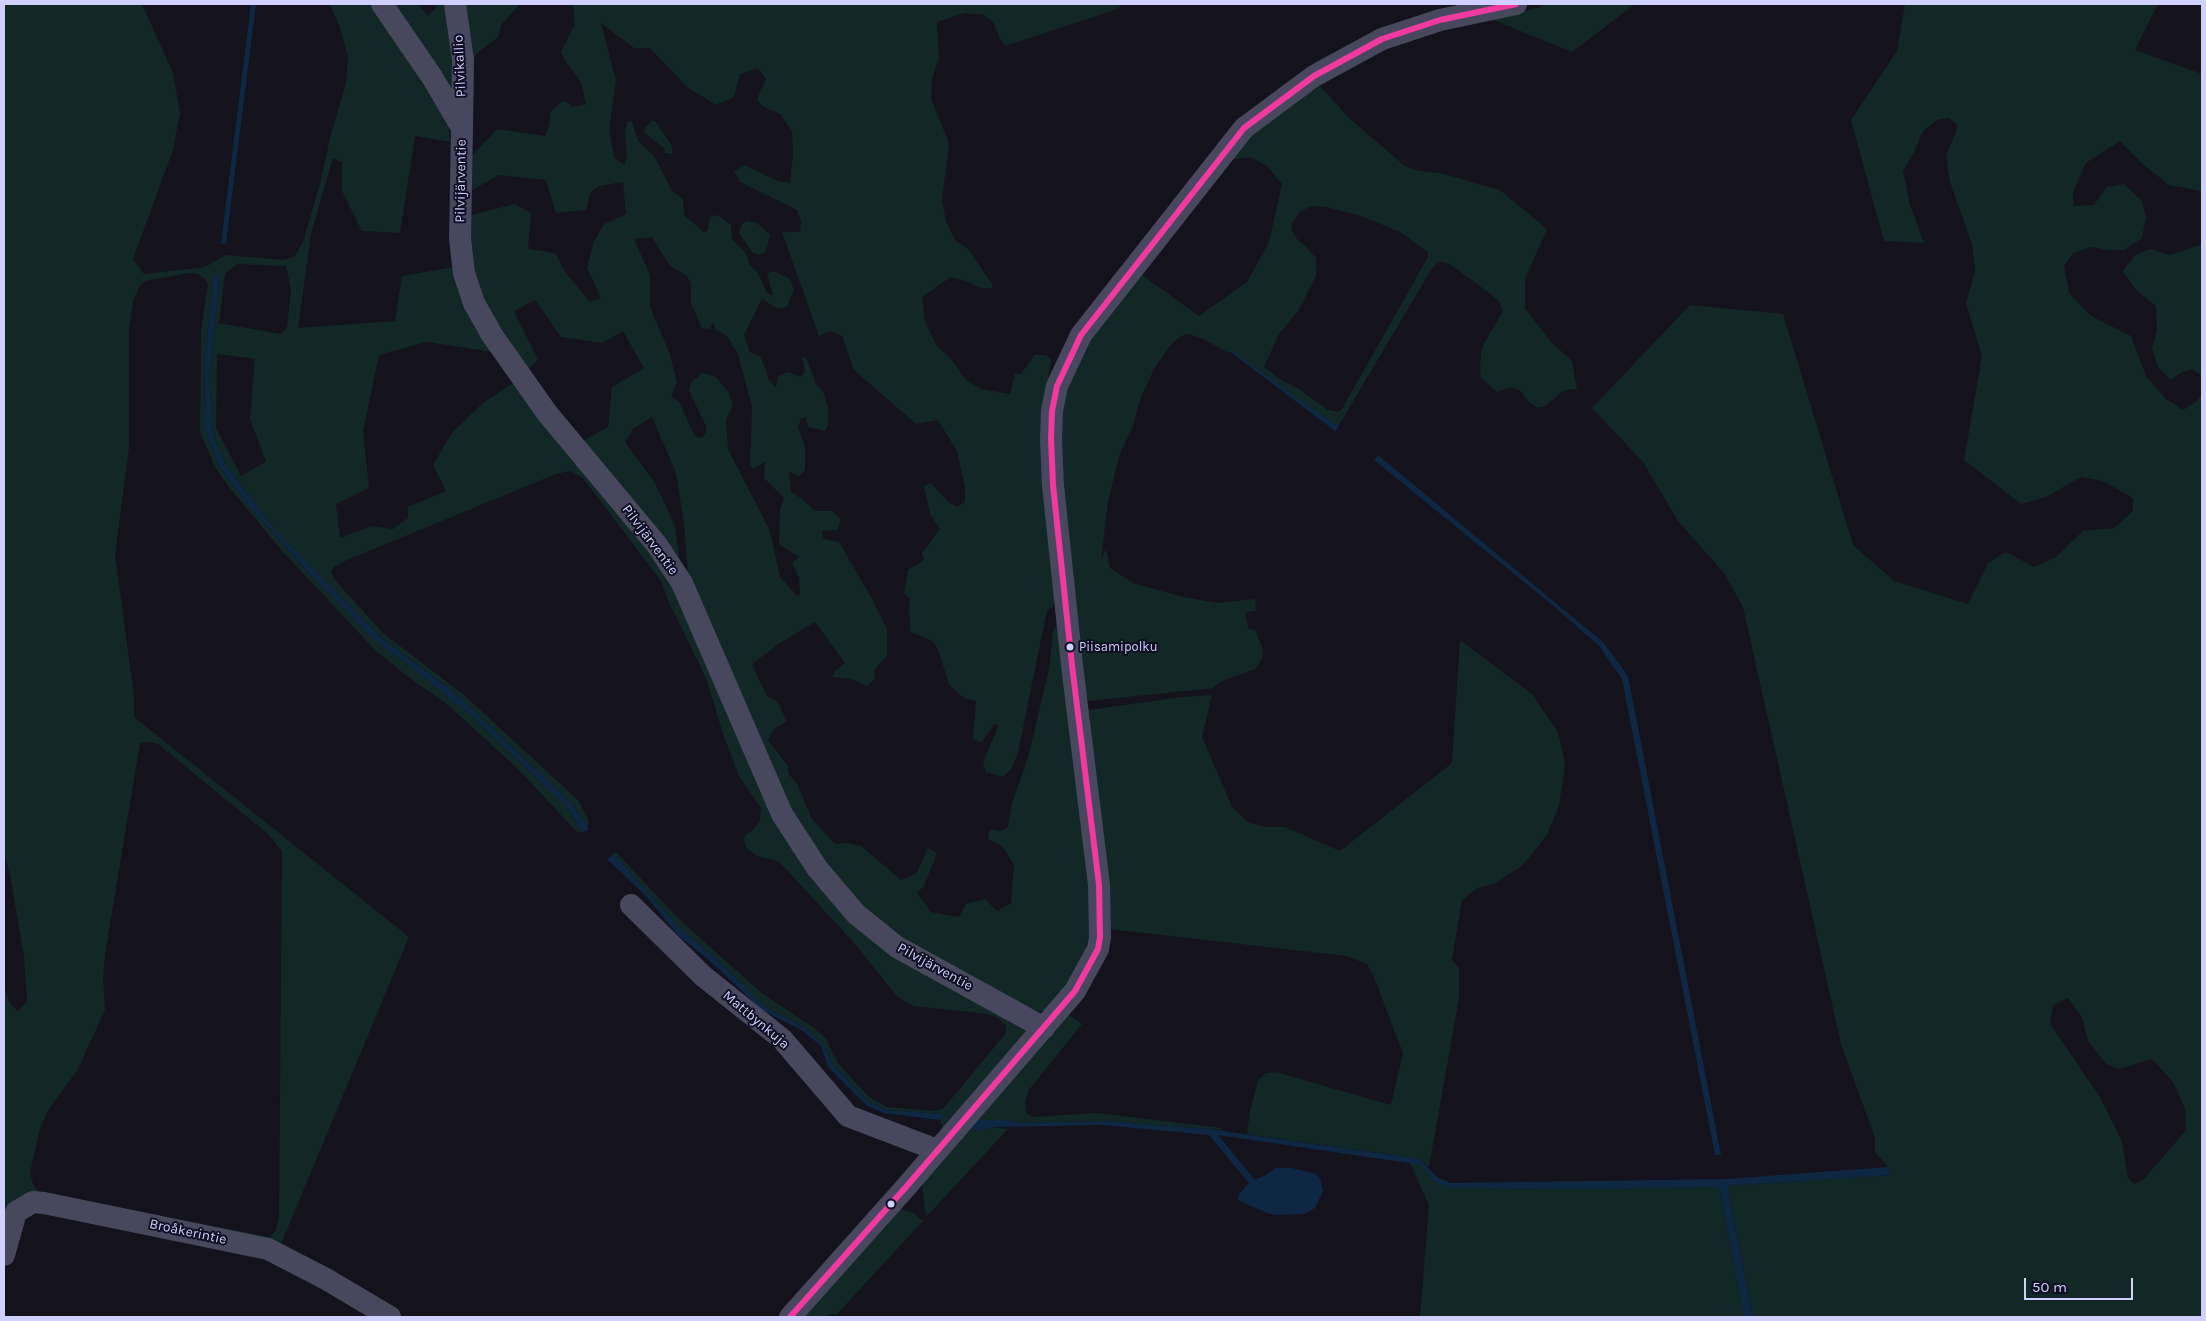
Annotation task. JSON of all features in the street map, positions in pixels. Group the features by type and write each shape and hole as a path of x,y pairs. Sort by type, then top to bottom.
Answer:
{"street":[{"name":"Pilvijärventie","path":"382,4 432,77 462,128 460,239 464,273 474,303 492,335 547,413 657,545 682,583 782,814 817,868 856,914 897,948 1044,1028"},
{"name":"Pilvikallio","path":"455,4 463,60 462,128"},
{"path":"790,1317 938,1150 1075,991 1098,949 1100,937 1099,885 1072,665 1053,485 1052,411 1057,386 1081,335 1244,128 1314,76 1382,39 1440,20 1516,4"},
{"name":"Mattbynkuja","path":"631,905 703,976 782,1039 848,1116 938,1150"},
{"name":"Broåkerintie","path":"4,1255 16,1212 33,1202 44,1203 268,1249 326,1279 390,1317"}],"green space":[{"path":"4,4 142,4 173,73 180,113 173,150 133,259 144,274 205,267 226,255 284,260 295,256 303,242 346,83 348,57 341,30 330,4 375,4 449,127 450,142 415,136 400,233 362,231 342,191 342,162 333,158 311,234 298,328 395,321 402,276 453,267 499,353 427,342 379,355 363,432 369,488 336,504 340,538 371,526 393,529 408,518 408,507 446,491 433,465 452,433 484,402 518,380 675,583 816,872 1026,1031 944,1131 940,1120 942,1118 941,1114 886,1110 868,1102 833,1065 824,1045 805,1028 765,1007 714,957 681,930 614,854 616,852 676,916 721,957 762,993 814,1028 826,1039 838,1063 868,1096 887,1107 932,1111 943,1109 1006,1033 1006,1026 998,1018 988,1014 914,1006 905,1002 895,994 856,945 778,861 757,856 747,848 744,841 745,835 753,830 760,821 761,808 739,776 724,737 706,678 667,598 661,581 583,478 570,471 556,474 347,560 334,567 331,572 334,579 383,633 463,694 578,800 589,821 588,827 571,803 452,691 381,638 274,529 227,467 213,436 209,376 220,278 218,274 214,275 205,357 204,425 219,466 249,506 309,573 378,643 413,668 474,718 567,807 583,832 577,832 518,769 447,704 411,679 376,651 283,552 229,487 215,467 200,432 201,330 208,285 204,278 198,274 189,273 145,281 139,287 133,302 129,329 129,448 115,555 134,696 134,717 409,937 279,1249 16,1200 4,1210 4,986 10,1003 18,1012 27,1001 24,957 10,875 4,853","holes":["237,264 286,266 291,289 287,327 281,334 219,323 225,274","217,354 255,359 250,419 266,462 241,476 216,428","150,742 158,744 268,834 282,851 279,1216 276,1230 270,1237 41,1193 34,1187 30,1173 40,1128 50,1107 77,1071 105,1010 103,977 105,955 140,743"]},
{"path":"388,4 418,4 428,16 436,8 436,4 449,4 456,99"},
{"path":"459,4 520,4 502,24 498,37 476,54 468,74"},
{"path":"573,4 1121,4 1118,9 1005,46 993,22 984,15 965,13 937,22 939,58 932,79 931,99 949,143 942,200 946,221 955,240 968,249 992,284 992,288 981,288 951,277 922,297 925,322 937,346 951,359 966,380 981,389 1010,394 1015,374 1021,374 1035,355 1046,355 1051,359 1042,415 1057,593 1053,607 1047,610 1018,753 1012,768 1003,777 986,772 983,762 999,725 994,724 982,742 973,740 976,701 964,698 949,685 939,652 933,641 911,632 910,598 904,594 908,570 924,560 922,553 940,529 930,514 924,486 931,483 948,502 957,507 965,502 965,488 957,451 938,420 916,424 854,370 842,336 831,331 819,336 782,232 800,232 801,222 797,210 740,182 734,171 744,165 778,181 790,183 793,154 792,131 780,114 762,106 757,99 766,79 758,68 740,74 734,97 716,105 687,87 650,48 634,48 601,23 616,80 609,130 614,157 624,165 627,156 625,130 628,121 632,122 638,141 654,156 672,191 683,199 684,215 704,232 708,230 710,217 718,215 731,225 732,239 745,252 750,265 757,272 767,293 773,295 767,273 774,271 790,279 794,290 787,307 778,309 762,299 744,335 750,352 761,357 769,380 776,388 778,376 789,372 800,377 805,371 802,358 806,357 816,384 824,393 828,408 828,425 825,431 808,427 806,418 801,418 798,427 805,447 805,470 799,476 789,472 791,492 805,501 814,511 833,511 841,520 837,530 822,531 823,539 839,542 887,629 887,656 874,670 875,679 867,686 852,679 833,677 835,671 845,663 815,622 780,643 752,664 767,696 777,701 787,721 774,729 768,740 788,766 788,773 797,784 812,819 835,844 847,843 861,846 901,880 916,874 928,848 937,853 924,886 917,893 931,912 959,917 966,904 985,899 997,911 1011,903 1014,865 1003,847 988,839 990,829 1001,831 1008,827 1012,803 1028,758 1049,669 1053,632 1057,624 1093,916 1085,955 1067,987 1046,1011 1038,1011 1011,1001 866,916 798,832 689,586 684,524 676,473 652,417 633,429 625,442 655,483 675,526 680,564 581,442 608,427 612,387 644,368 623,331 602,343 561,337 535,300 514,311 538,360 527,370 476,299 467,216 515,204 531,213 528,249 555,253 566,273 590,302 601,298 587,268 593,244 604,224 626,214 623,182 599,186 590,193 586,210 556,213 546,180 499,175 467,193 468,160 497,129 545,136 549,126 551,111 563,101 568,102 572,107 586,104 581,82 566,62 561,51 575,24","holes":["652,237 670,266 686,275 691,283 691,304 702,328 710,329 713,322 716,330 727,336 738,354 752,407 750,465 753,469 765,462 764,478 784,498 780,510 779,544 799,557 792,563 799,578 800,594 798,597 780,577 770,531 728,449 726,420 733,405 729,393 716,377 703,373 692,381 689,391 706,426 706,433 702,438 695,436 679,402 671,396 677,382 669,352 650,307 650,275 634,239"]},
{"path":"1544,4 1635,4 1572,52 1491,19 1540,7"},
{"path":"1905,4 2158,4 2135,50 2202,74 2202,191 2169,185 2145,166 2120,141 2086,163 2073,192 2074,206 2094,205 2107,187 2124,184 2142,201 2146,217 2142,238 2124,250 2091,247 2074,253 2064,265 2069,293 2091,316 2131,336 2146,376 2166,399 2183,410 2197,401 2202,393 2202,1317 1753,1317 1727,1186 1891,1175 1888,1167 1875,1152 1875,1138 1841,1044 1743,607 1724,573 1678,521 1643,462 1592,408 1690,305 1783,314 1853,545 1894,581 1968,604 1988,563 2006,552 2034,567 2056,557 2083,531 2114,528 2133,511 2133,498 2103,481 2081,477 2046,497 2021,504 1964,460 1982,356 1966,303 1975,270 1972,244 1950,182 1946,156 1958,126 1949,118 1937,120 1923,131 1903,171 1910,205 1924,243 1884,241 1851,120 1897,51","holes":["2068,998 2082,1017 2088,1041 2106,1064 2119,1069 2152,1059 2173,1082 2185,1108 2186,1130 2144,1179 2134,1184 2128,1178 2122,1141 2100,1097 2050,1024 2053,1005"]},
{"path":"1317,83 1351,120 1405,166 1419,171 1440,173 1500,190 1547,229 1525,279 1525,308 1551,342 1572,361 1577,390 1570,389 1562,392 1545,406 1538,408 1528,401 1521,391 1512,387 1497,392 1481,378 1482,347 1503,311 1499,301 1450,264 1442,262 1436,264 1431,270 1339,425 1334,424 1230,351 1229,353 1201,338 1187,334 1179,337 1168,348 1154,369 1140,400 1133,426 1119,456 1108,502 1101,560 1106,549 1110,568 1133,583 1179,596 1217,603 1255,599 1256,611 1247,612 1245,616 1249,629 1255,630 1263,649 1262,659 1255,669 1220,682 1213,688 1089,701 1086,699 1057,415 1090,332 1138,272 1199,316 1247,282 1269,242 1282,184 1266,165 1250,157 1228,160 1245,140","holes":["1311,206 1327,207 1361,216 1400,232 1428,252 1428,257 1342,409 1338,412 1328,410 1264,367 1279,334 1298,311 1316,276 1316,258 1297,239 1291,229 1292,223 1300,212"]},
{"path":"652,121 655,121 672,146 673,154 665,153 664,148 644,133 645,128"},
{"path":"747,221 757,223 770,235 766,251 760,255 753,253 739,233 742,224"},
{"path":"2202,244 2202,376 2193,369 2182,372 2171,380 2158,367 2152,349 2157,330 2156,306 2136,290 2123,271 2135,255 2150,249 2170,255"},
{"path":"1460,640 1532,694 1558,732 1565,764 1559,806 1547,835 1522,866 1493,884 1477,888 1462,900 1452,960 1459,968 1459,998 1429,1167 1420,1159 1247,1134 1250,1111 1258,1081 1266,1073 1276,1072 1391,1105 1403,1053 1367,964 1346,956 1109,929 1089,710 1182,697 1212,695 1202,737 1232,807 1248,822 1266,827 1285,827 1340,851 1452,763"},
{"path":"1066,1013 1082,1024 1028,1091 1025,1104 1026,1113 1032,1117 1097,1113 1222,1128 1222,1130 1104,1121 1015,1123 1009,1120 976,1123 973,1128 981,1131 990,1127 1008,1129 926,1217 922,1187 927,1173"},
{"path":"1410,1163 1422,1165 1449,1188 1596,1189 1719,1187 1744,1317 1420,1317 1429,1205"},
{"path":"900,1209 913,1213 923,1221 837,1314 830,1314 825,1317 801,1317"}],"water":[{"path":"251,4 256,4 226,243 223,244 221,243"},
{"path":"218,274 220,278 209,376 213,436 227,467 274,529 381,638 452,691 477,714 571,803 588,827 588,830 583,832 567,807 474,718 413,668 378,643 309,573 249,506 219,466 204,425 205,357 214,275"},
{"path":"1229,351 1232,351 1334,424 1339,425 1337,429 1335,431"},
{"path":"1378,455 1604,643 1628,676 1721,1155 1715,1155 1622,679 1599,646 1556,608 1374,460"},
{"path":"614,854 681,930 714,957 765,1007 805,1028 824,1045 833,1065 868,1102 886,1110 941,1114 942,1118 940,1120 884,1113 866,1105 828,1067 821,1046 803,1031 762,1010 710,961 678,935 645,895 607,859"},
{"path":"978,1120 1009,1120 1015,1123 1104,1121 1209,1129 1420,1159 1437,1177 1450,1183 1726,1179 1888,1167 1891,1175 1727,1186 1753,1317 1744,1317 1719,1187 1596,1189 1449,1188 1433,1181 1422,1165 1218,1135 1255,1180 1275,1168 1292,1168 1316,1174 1320,1178 1323,1191 1315,1208 1304,1214 1276,1215 1238,1200 1239,1194 1249,1183 1209,1135 1103,1125 990,1127 981,1131 972,1129"}],"transit line":[{"path":"790,1317 906,1187 1075,991 1098,949 1100,937 1099,885 1072,665 1053,485 1051,439 1052,411 1057,386 1081,335 1244,128 1314,76 1382,39 1440,20 1516,4"}],"place":[{"name":"Piisamipolku","path":"1070,647"}]}
